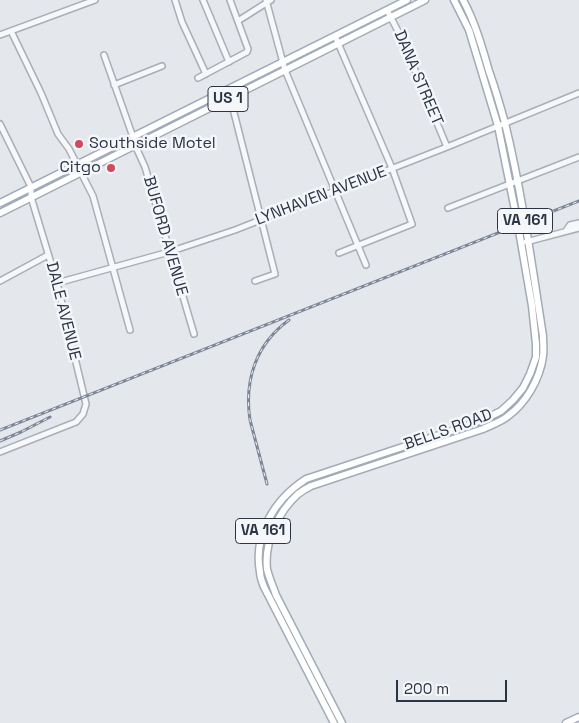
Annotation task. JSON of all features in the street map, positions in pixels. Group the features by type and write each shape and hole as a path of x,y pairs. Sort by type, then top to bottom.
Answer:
{"main road":[{"name":"US 1","path":"0,203 406,0"},
{"name":"US 1","path":"0,213 426,0"},
{"name":"BELLS ROAD","path":"454,0 468,30 502,124 510,184 525,242"},
{"name":"BELLS ROAD","path":"342,723 269,578 267,557 270,541 282,512 299,494 311,486 483,429 506,418 529,393 541,368 544,355 543,336 535,306 517,181 477,33 463,0"},
{"name":"BELLS ROAD","path":"334,723 285,630 261,579 259,553 261,534 268,519 284,496 306,479 487,418 501,411 523,388 536,357 535,306"},
{"path":"441,434 443,442"},
{"path":"340,468 342,475"},
{"path":"285,630 292,627"},
{"path":"566,723 579,717"}],"street":[{"path":"0,35 96,0"},
{"path":"175,0 182,22 206,74"},
{"path":"203,0 229,62"},
{"path":"198,78 247,52 248,48 230,0"},
{"path":"241,19 268,1 282,62 366,265"},
{"name":"DANA STREET","path":"387,10 402,39 447,147"},
{"path":"11,31 41,93 58,134 69,148 92,196 130,330"},
{"path":"335,36 392,168 412,224 339,253"},
{"name":"BUFORD AVENUE","path":"104,55 133,137 134,145 145,167 194,334"},
{"path":"114,85 162,66"},
{"path":"228,90 275,274 256,281"},
{"name":"LYNHAVEN AVENUE","path":"57,283 169,252 235,230 579,93"},
{"name":"DALE AVENUE","path":"0,124 31,187 31,197 57,283 86,404 83,414 76,422 0,452"},
{"path":"448,208 579,157"},
{"path":"566,231 570,225 579,223"},
{"path":"525,242 579,228"},
{"path":"0,281 48,255"}],"railway":[{"path":"0,430 579,201"},
{"path":"267,484 250,420 249,391 251,377 261,352 268,340 289,320"},
{"path":"0,441 50,417"}],"place":[{"name":"Southside Motel","path":"79,144"},
{"name":"Citgo","path":"111,168"}]}
